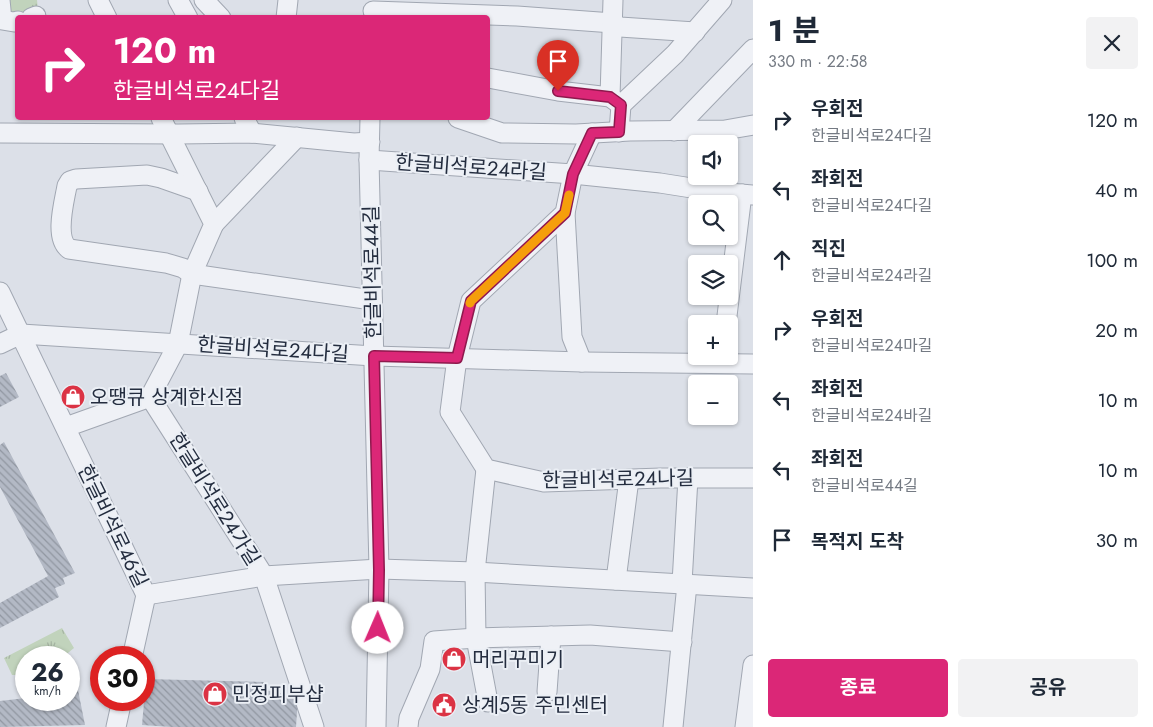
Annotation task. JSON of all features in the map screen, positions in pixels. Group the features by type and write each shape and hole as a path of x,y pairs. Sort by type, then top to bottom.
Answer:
{"street":[{"path":"0,0 2,20 15,22"},
{"path":"98,0 106,15"},
{"path":"178,0 186,15"},
{"path":"204,0 218,15"},
{"path":"286,15 288,0"},
{"path":"613,0 615,101 619,132"},
{"path":"490,78 615,101 675,54 722,0"},
{"path":"373,9 518,16 613,23 620,27 694,32"},
{"path":"0,30 15,26"},
{"path":"674,131 753,49"},
{"name":"한글비석로44길","path":"370,120 372,300 379,570 376,727"},
{"path":"464,120 502,133 725,130 753,125"},
{"name":"한글비석로24라길","path":"0,133 165,126 248,125 297,137 354,143 369,151 660,183 748,195"},
{"path":"165,126 214,224"},
{"name":"한글비석로24라길","path":"573,174 592,133"},
{"name":"한글비석로24다길","path":"178,344 192,274 214,224 297,137"},
{"path":"573,174 565,213 572,336 582,362"},
{"path":"198,191 147,175 76,179 67,186 61,232 62,242 69,248 166,263 182,268 192,274 372,300"},
{"path":"728,315 748,195"},
{"path":"488,702 476,638 475,572 486,469 450,412 457,358 471,301 565,213"},
{"name":"한글비석로46길","path":"0,292 146,595 135,646"},
{"path":"0,344 21,334"},
{"name":"한글비석로24다길","path":"21,334 374,356 582,362 688,360"},
{"path":"66,427 150,397 178,344"},
{"name":"한글비석로24다길","path":"738,362 753,364"},
{"name":"한글비석로24가길","path":"150,397 264,576"},
{"name":"한글비석로24나길","path":"486,469 544,482 753,478"},
{"path":"673,727 682,642 688,478"},
{"path":"616,580 628,479"},
{"name":"한글비석로24가길","path":"146,595 264,576 379,570 475,572 753,588"},
{"path":"264,576 314,727"},
{"path":"408,727 409,718 430,669 434,641 590,635 682,642"},
{"path":"547,692 551,636"},
{"path":"745,727 753,665"},
{"path":"116,727 120,711"}],"green space":[{"path":"8,0 37,0 38,10 20,15 10,14"},
{"path":"62,628 73,646 27,646"},
{"path":"15,652 15,675 12,675 4,658"}],"building":[{"path":"6,373 19,397 0,407 0,376"},
{"path":"4,442 75,573 63,578 65,584 55,588 59,597 0,628 0,603 48,576 0,487 0,445"},
{"path":"155,679 264,682 265,690 298,697 296,727 172,727 142,725 143,711 155,711"},
{"path":"15,699 15,711 80,711 80,700 85,725 0,727 0,701"}],"slow traffic":[{"path":"470,303 565,213 569,195"}],"place":[{"name":"오땡큐 상계한신점","path":"73,397"},
{"name":"머리꾸미기","path":"454,659"},
{"name":"민정피부샵","path":"215,694"},
{"name":"상계5동 주민센터","path":"444,705"}],"route":[{"path":"378,628 379,570 374,356 457,358 471,301 565,213 573,174 592,133 619,132 621,105 610,97 558,91"}]}
